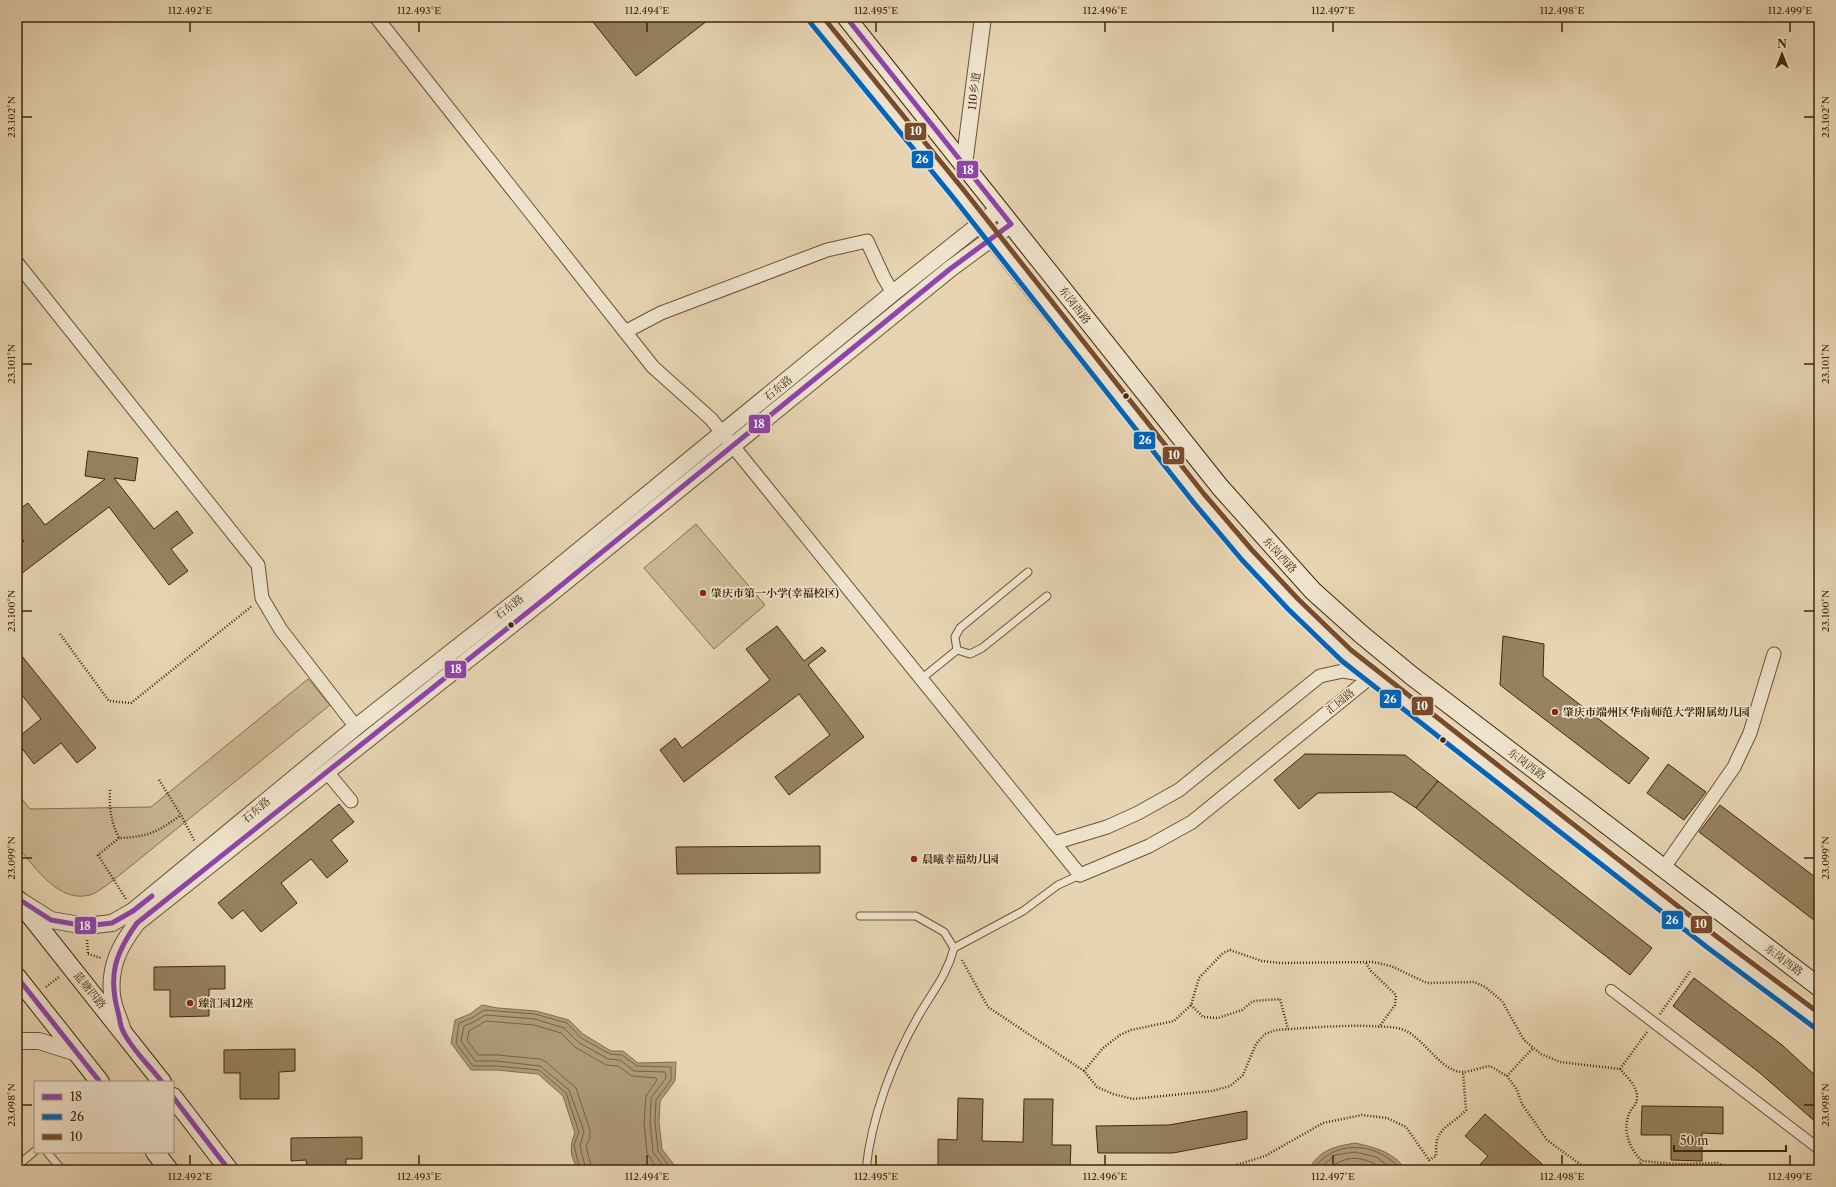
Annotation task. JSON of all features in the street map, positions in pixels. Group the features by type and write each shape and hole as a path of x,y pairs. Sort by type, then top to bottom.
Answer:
{"main road":[{"name":"东岗西路","path":"814,17 987,230 1189,486 1247,555 1293,604 1346,655 1372,676 1712,942 1819,1022"},
{"name":"东岗西路","path":"846,17 1220,488 1312,591 1360,634 1412,676 1819,987"},
{"name":"蓝塘四路","path":"17,899 161,1081"},
{"path":"17,977 99,1081"},
{"path":"174,1098 229,1170"},
{"path":"156,1153 170,1170"}],"street":[{"path":"376,17 653,367 711,419 1080,875"},
{"name":"110乡道","path":"964,165 983,17"},
{"path":"987,230 999,209"},
{"path":"987,230 1011,224"},
{"name":"石东路","path":"17,899 51,920 86,926 112,923 134,911 356,727 538,584 893,293 987,230"},
{"name":"石东路","path":"124,1033 112,996 112,975 114,962 123,941 137,923 733,446 950,269 987,230"},
{"path":"625,332 661,313 827,250 867,241 884,278 893,293"},
{"path":"17,263 258,565 262,598 281,630 356,727"},
{"path":"1663,869 1734,767 1750,733 1774,654"},
{"name":"汇园路","path":"1054,843 1107,827 1138,813 1179,790 1320,676 1343,671 1372,676"},
{"name":"汇园路","path":"1080,875 1149,846 1192,822 1372,676"},
{"path":"327,772 351,801"},
{"path":"1611,990 1819,1149"},
{"path":"17,1041 39,1041 77,1053"}],"lane":[{"path":"957,650 955,637 960,628 1028,572"},
{"path":"957,650 970,654 982,648 1047,596"},
{"path":"921,679 957,650"},
{"path":"866,1170 873,1128 895,1065 918,1016 949,966 954,948 1022,911 1058,886 1080,875"},
{"path":"860,916 916,916 944,932 954,948"},
{"path":"17,1166 34,1152"},
{"path":"48,1153 62,1170"}],"path":[{"path":"60,634 110,701 131,703 262,598"},
{"path":"159,780 181,815 201,855"},
{"path":"110,790 109,808 112,823 119,838"},
{"path":"134,911 98,855 119,838 147,836 159,830 181,815"},
{"path":"954,948 988,1007 1084,1071 1098,1087 1113,1094 1133,1099 1212,1091 1230,1086 1243,1075 1256,1044 1265,1034 1276,1030 1353,1026 1392,1027 1404,1030 1416,1037 1437,1059 1448,1067 1463,1072 1490,1066 1507,1076 1517,1090 1522,1104 1547,1140 1588,1170"},
{"path":"1084,1071 1103,1048 1120,1035 1131,1030 1174,1021 1191,1005 1199,978 1223,953 1230,950 1262,961 1280,963 1373,962 1391,966 1427,983 1474,982 1485,987 1502,1001 1524,1040 1541,1054 1560,1062 1620,1069 1636,1091 1636,1105 1630,1112 1626,1127 1632,1150 1642,1162 1677,1164 1718,1163 1732,1170"},
{"path":"17,1010 88,954"},
{"path":"1365,962 1371,971 1396,995 1395,1005 1379,1027"},
{"path":"1620,1069 1691,970"},
{"path":"1191,1005 1203,1017 1218,1018 1242,1010 1253,1001 1280,999 1288,1029"},
{"path":"1507,1076 1533,1048"},
{"path":"1220,1170 1265,1156 1323,1123 1362,1114 1387,1118 1406,1127 1429,1160 1436,1156 1437,1140 1441,1131 1461,1116 1466,1110 1463,1072"},
{"path":"1634,1170 1642,1162"}],"shaded area":[{"path":"696,524 765,605 714,649 644,568"},
{"path":"308,679 330,705 106,886 95,893 81,896 70,895 59,890 40,874 17,846 17,793 30,809 151,807"}],"water":[{"path":"482,1005 498,1008 536,1011 569,1020 583,1034 611,1051 623,1051 638,1063 676,1062 675,1081 660,1101 659,1122 662,1149 678,1170 579,1170 571,1152 575,1133 563,1096 538,1074 496,1070 471,1070 451,1043 455,1020 470,1014"},
{"path":"1355,1143 1383,1151 1396,1159 1406,1170 1308,1170 1318,1157 1328,1150"}],"building":[{"path":"589,17 712,17 636,76"},
{"path":"88,451 138,458 135,481 114,478 154,529 177,511 193,533 171,549 188,571 169,585 109,507 17,577 17,546 24,541 17,533 17,511 28,503 45,525 105,479 85,476"},
{"path":"777,626 804,661 822,647 826,651 808,665 864,737 789,795 775,777 830,735 799,694 684,782 660,750 675,738 682,748 770,680 746,649"},
{"path":"1503,636 1544,644 1543,676 1649,758 1629,784 1500,685"},
{"path":"17,650 96,748 77,763 61,743 34,764 17,742 17,738 41,719 17,689"},
{"path":"1305,754 1405,755 1438,781 1416,808 1392,792 1318,793 1299,809 1274,780"},
{"path":"1668,764 1706,792 1684,820 1647,793"},
{"path":"1438,781 1652,948 1630,975 1416,808"},
{"path":"339,804 354,822 331,840 348,861 327,878 311,859 281,883 297,903 261,932 243,910 232,919 218,903"},
{"path":"1720,805 1819,880 1819,924 1699,832"},
{"path":"820,846 820,873 677,874 676,847"},
{"name":"臻汇园12座","path":"225,966 225,989 209,989 209,1016 170,1017 170,990 154,990 154,967"},
{"path":"1694,978 1782,1045 1819,1079 1819,1125 1760,1073 1673,1006"},
{"path":"295,1049 295,1071 279,1072 279,1099 240,1099 240,1073 224,1073 224,1050"},
{"path":"958,1098 983,1099 982,1141 1023,1142 1024,1099 1053,1099 1052,1145 1071,1145 1070,1169 938,1166 938,1139 957,1140"},
{"path":"1642,1106 1723,1107 1723,1134 1702,1133 1702,1161 1671,1160 1671,1135 1641,1135"},
{"path":"1247,1111 1247,1139 1173,1153 1098,1153 1096,1126 1169,1125"},
{"path":"1485,1114 1549,1170 1475,1170 1488,1156 1465,1136"},
{"path":"362,1137 362,1159 346,1159 346,1170 307,1170 306,1160 291,1161 291,1138"}],"transit line":[{"name":"10","path":"823,17 962,188 1204,494 1252,550 1298,599 1351,650 1716,936 1819,1013"},
{"name":"18","path":"161,1081 128,1040 122,1028 115,999 114,976 116,965 123,945 137,923 548,596 950,269 1011,224 846,17"},
{"name":"26","path":"809,21 952,196 1194,503 1242,560 1288,609 1342,661 1708,948 1815,1028"},
{"name":"18","path":"17,898 51,920 86,926 112,923 133,911 152,896"},
{"name":"18","path":"17,977 99,1081"},
{"name":"18","path":"174,1098 229,1170"}],"place":[{"name":"肇庆市第一小学(幸福校区)","path":"703,593"},
{"name":"肇庆市端州区华南师范大学附属幼儿园","path":"1555,712"},
{"name":"晨曦幸福幼儿园","path":"914,859"},
{"name":"臻汇园12座","path":"190,1003"}]}
